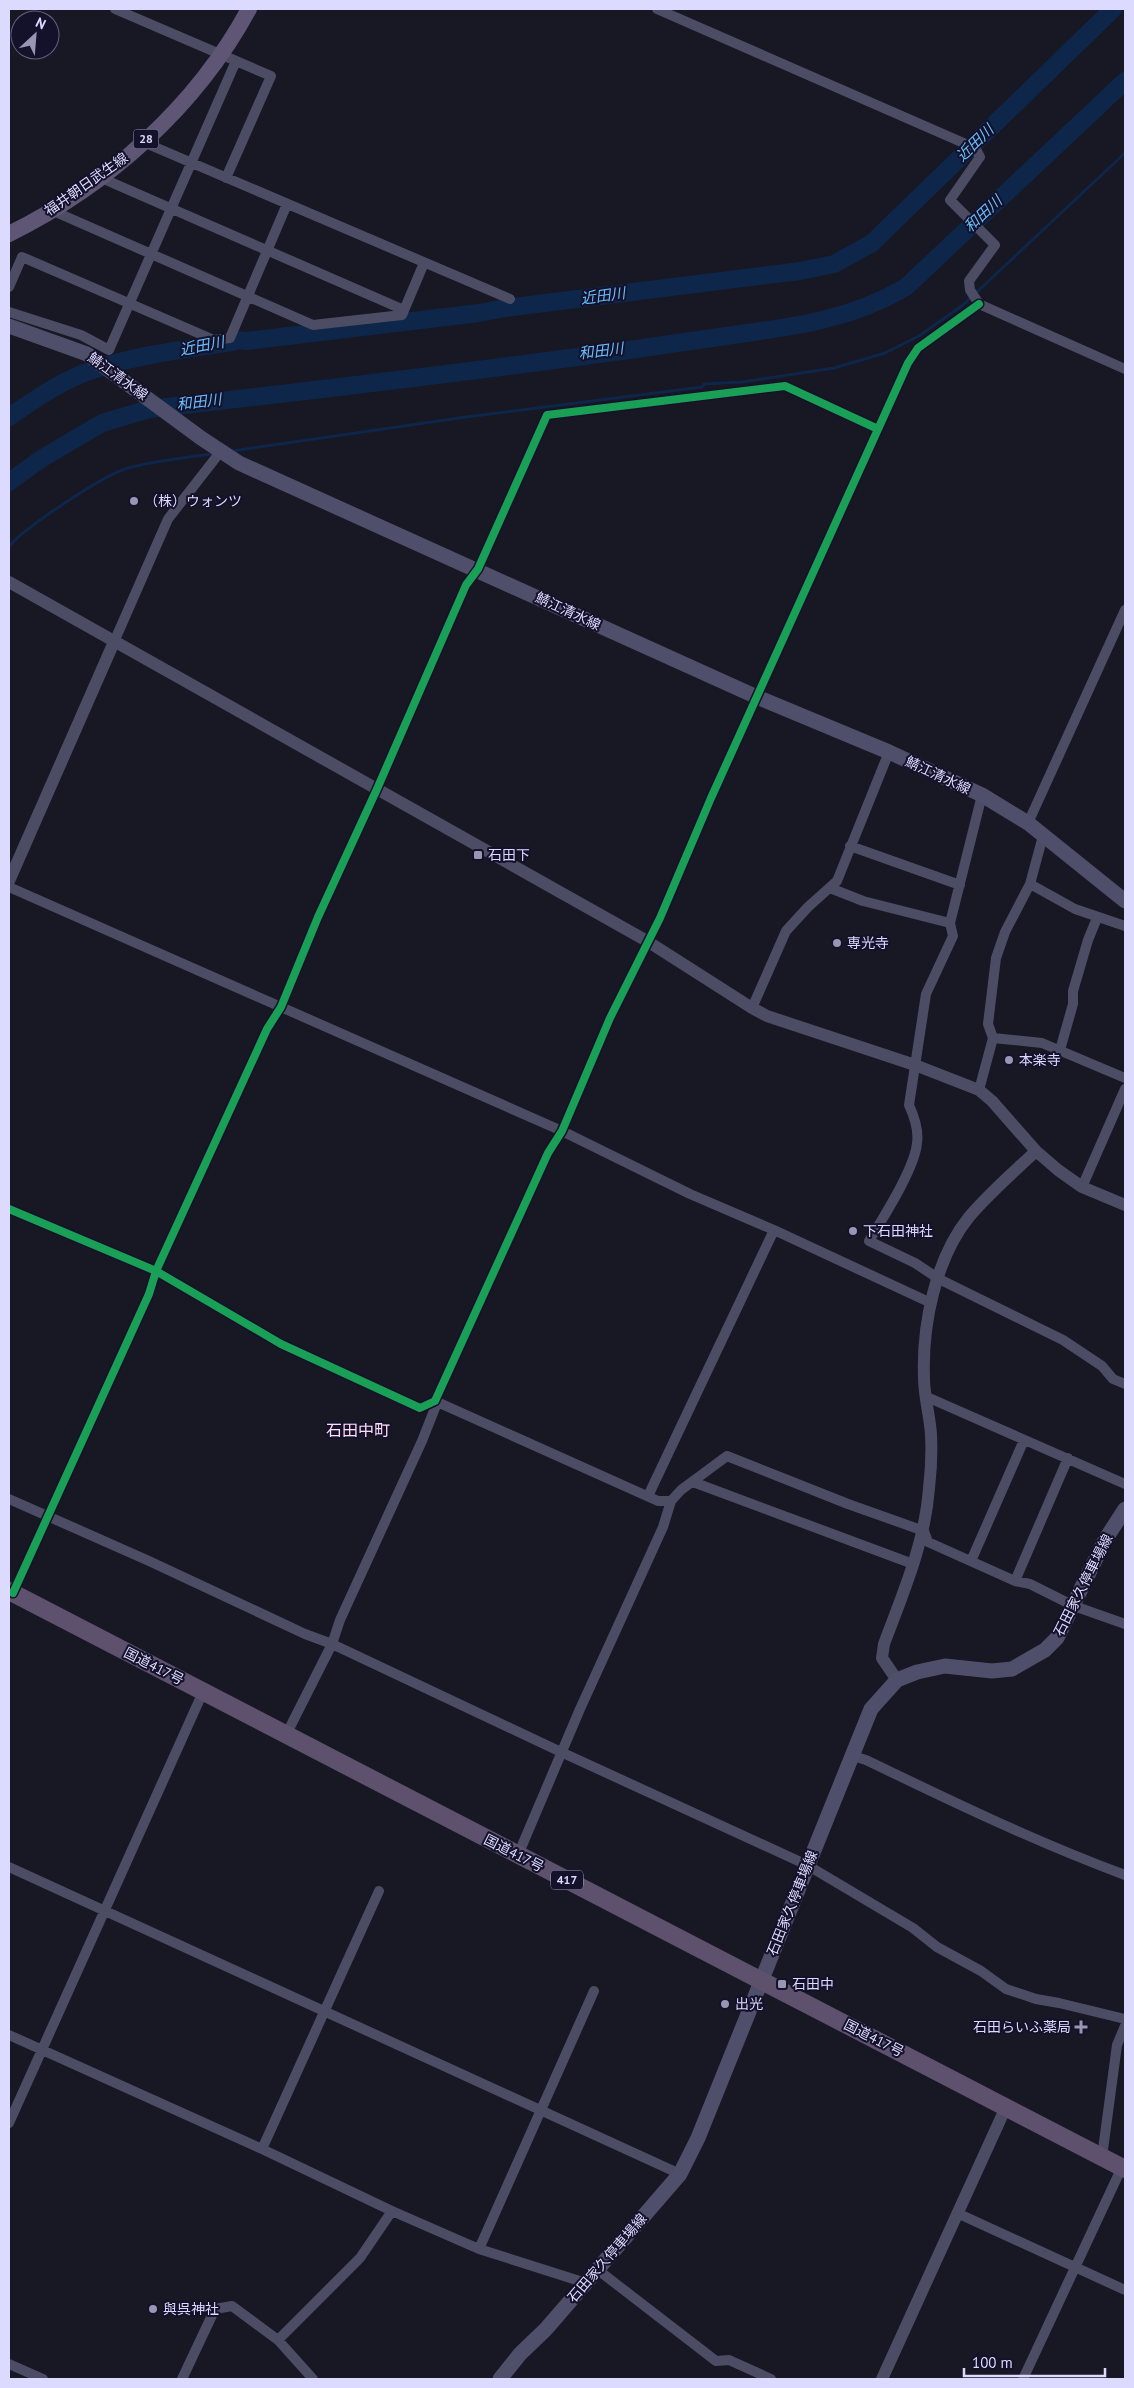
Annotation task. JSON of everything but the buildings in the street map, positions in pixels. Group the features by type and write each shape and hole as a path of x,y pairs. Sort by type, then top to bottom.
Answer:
{"highway":[{"name":"国道417号","path":"11,1592 1124,2168"}],"main road":[{"name":"福井朝日武生線","path":"9,234 51,210 99,178 143,142 229,58 249,9"},
{"name":"鯖江清水線","path":"9,326 88,354 201,438 239,463 478,569 757,697 889,752 982,795 1028,824 1125,901"},
{"name":"石田家久停車場線","path":"500,2379 520,2354 598,2270 680,2174 698,2138 871,1709 897,1680 926,1669 945,1666 992,1671 1018,1666 1052,1644 1074,1606 1105,1540 1125,1510"}],"street":[{"path":"115,9 271,76 226,178"},
{"path":"657,9 975,148 980,157 950,200 995,245 969,281 970,290 979,304 1125,369"},
{"path":"9,312 82,335 109,350 190,162 229,58"},
{"path":"143,142 510,300"},
{"path":"99,178 404,310"},
{"path":"9,286 22,257 214,340 230,338 287,204"},
{"path":"51,210 313,325 402,314 424,262"},
{"path":"286,1735 332,1644 340,1620 422,1441 436,1402 548,1153 562,1131 610,1018 660,918 757,697 908,364 918,348 979,304"},
{"path":"11,1592 149,1294 156,1271 267,1028 281,1007 318,917 377,789 466,585 478,569 548,414 784,386 878,429"},
{"path":"9,881 168,519 221,451"},
{"path":"9,582 647,941 767,1016 915,1065 979,1090 992,1101 1036,1151 1058,1170 1082,1187 1125,1205"},
{"path":"1028,824 1125,610"},
{"path":"752,1008 786,932 808,907 837,880 889,752"},
{"path":"982,795 950,923 953,936 926,994 909,1105 915,1117 917,1143 907,1174 869,1241 915,1263 939,1279 1063,1340 1102,1366 1113,1379 1125,1384"},
{"path":"979,1090 994,1038 988,1024 996,958 1005,932 1030,884 1044,836"},
{"path":"850,846 960,885"},
{"path":"1030,884 1075,909 1125,926"},
{"path":"9,887 562,1131 690,1194 774,1230 931,1303"},
{"path":"830,888 863,901 950,923"},
{"path":"1060,1050 1073,1004 1073,991 1088,940 1097,918"},
{"path":"994,1038 1042,1042 1125,1078"},
{"path":"1082,1187 1125,1089"},
{"path":"897,1680 882,1658 884,1644 914,1564 924,1531 929,1488 931,1436 924,1382 923,1350 931,1303 956,1235 970,1216 1036,1151"},
{"path":"9,1209 156,1271 281,1344 420,1408 436,1402 474,1416 658,1501 671,1501"},
{"path":"648,1496 774,1230"},
{"path":"927,1396 1125,1484"},
{"path":"970,1561 1024,1440"},
{"path":"518,1855 561,1752 663,1527 671,1501 681,1490 727,1456 848,1504 924,1531"},
{"path":"1015,1581 1068,1458"},
{"path":"693,1482 914,1564"},
{"path":"9,1499 149,1561 305,1634 332,1644 561,1752 808,1865 913,1928 937,1947 981,1972 1006,1989 1036,1999 1059,2002 1125,2019"},
{"path":"924,1531 928,1542 1015,1581 1030,1584 1074,1606 1125,1624"},
{"path":"9,2123 203,1692"},
{"path":"853,1756 866,1760 997,1823 1073,1856 1125,1875"},
{"path":"9,1867 680,2174"},
{"path":"262,2149 379,1890"},
{"path":"479,2248 594,1991"},
{"path":"1102,2157 1125,2026"},
{"path":"9,2035 262,2149 392,2211 479,2248 586,2283"},
{"path":"882,2379 1006,2107"},
{"path":"1023,2379 1074,2266 1124,2168"},
{"path":"278,2340 360,2258 392,2211"},
{"path":"957,2213 1125,2290"},
{"path":"598,2270 716,2360 729,2360 771,2379"},
{"path":"182,2379 215,2309 232,2306 278,2340 313,2379"},
{"path":"9,2364 43,2379"}],"waterway":[{"name":"近田川","path":"9,417 50,390 77,376 94,369 154,354 233,342 235,340 247,341 479,313 505,308 800,271 834,264 872,243 1113,9"},
{"name":"和田川","path":"9,482 41,459 102,423 149,409 509,366 762,331 826,319 866,306 906,287 1125,81"},
{"path":"232,451 466,417 702,387 704,384 742,382 834,368 885,353 919,336 963,305 1125,153"},
{"path":"9,546 31,527 66,503 101,480 116,473 149,463 216,453"}],"cycle path":[{"path":"9,1209 156,1271 281,1344 420,1408 435,1401 548,1153 562,1131 610,1018 660,918 711,798 908,363 918,348 979,304"},
{"path":"13,1593 149,1294 156,1271 267,1029 281,1007 318,917 377,789 466,585 478,569 547,415 785,386 878,429"}],"place":[{"name":"（株）ウォンツ","path":"134,501"},
{"name":"石田下","path":"478,855"},
{"name":"専光寺","path":"837,943"},
{"name":"本楽寺","path":"1009,1060"},
{"name":"下石田神社","path":"853,1231"},
{"name":"石田中","path":"782,1984"},
{"name":"出光","path":"725,2004"},
{"name":"石田らいふ薬局","path":"1081,2027"},
{"name":"與呉神社","path":"153,2309"}],"district":[{"name":"石田中町","path":"358,1430"}]}
